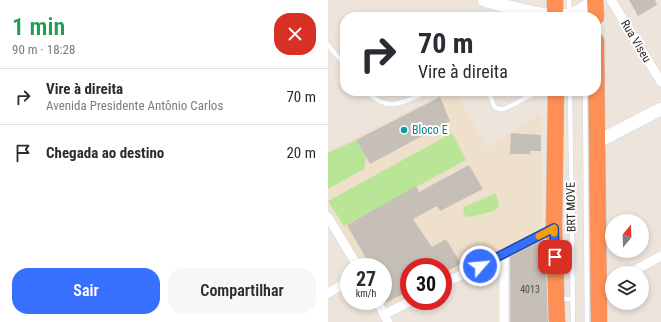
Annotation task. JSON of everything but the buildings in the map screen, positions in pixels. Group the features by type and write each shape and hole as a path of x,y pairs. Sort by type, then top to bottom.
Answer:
{"highway":[{"path":"555,0 560,12"},
{"path":"556,96 554,228 557,322"},
{"path":"597,96 599,322"}],"street":[{"name":"Rua Viseu","path":"611,0 661,82"},
{"path":"490,1 512,8 537,12"},
{"path":"574,12 591,6"},
{"path":"597,142 661,109"},
{"path":"328,217 353,258"},
{"path":"452,279 554,228"},
{"path":"504,253 504,322"},
{"path":"643,266 661,256"},
{"path":"328,293 340,286"},
{"path":"387,318 400,309"}],"lane":[{"path":"564,12 569,0"},
{"path":"506,12 512,8"},
{"path":"328,45 340,59"},
{"path":"371,96 386,105 402,104 418,96"},
{"path":"490,96 494,106 498,109 504,109 529,96"},
{"name":"BRT MOVE","path":"570,96 573,322"},
{"name":"BRT MOVE","path":"585,96 587,164 599,287 595,322"},
{"name":"BRT MOVE","path":"587,164 597,142"},
{"name":"BRT MOVE","path":"587,322 599,287"},
{"path":"556,299 572,299"}],"shaded area":[{"path":"439,96 458,96 487,148 541,113 542,229 452,274 452,258 400,258 400,299 392,303 392,258 357,258 328,207 328,151"}],"green space":[{"path":"452,133 466,160 344,226 328,201"},
{"path":"356,140 366,157 364,169 328,189 328,153"},
{"path":"496,193 499,206 494,211 469,217 463,213 464,207"}],"slow traffic":[{"path":"539,236 554,228 554,233"}],"place":[{"name":"Bloco E","path":"404,130"}],"route":[{"path":"480,266 554,228 555,257"}]}
